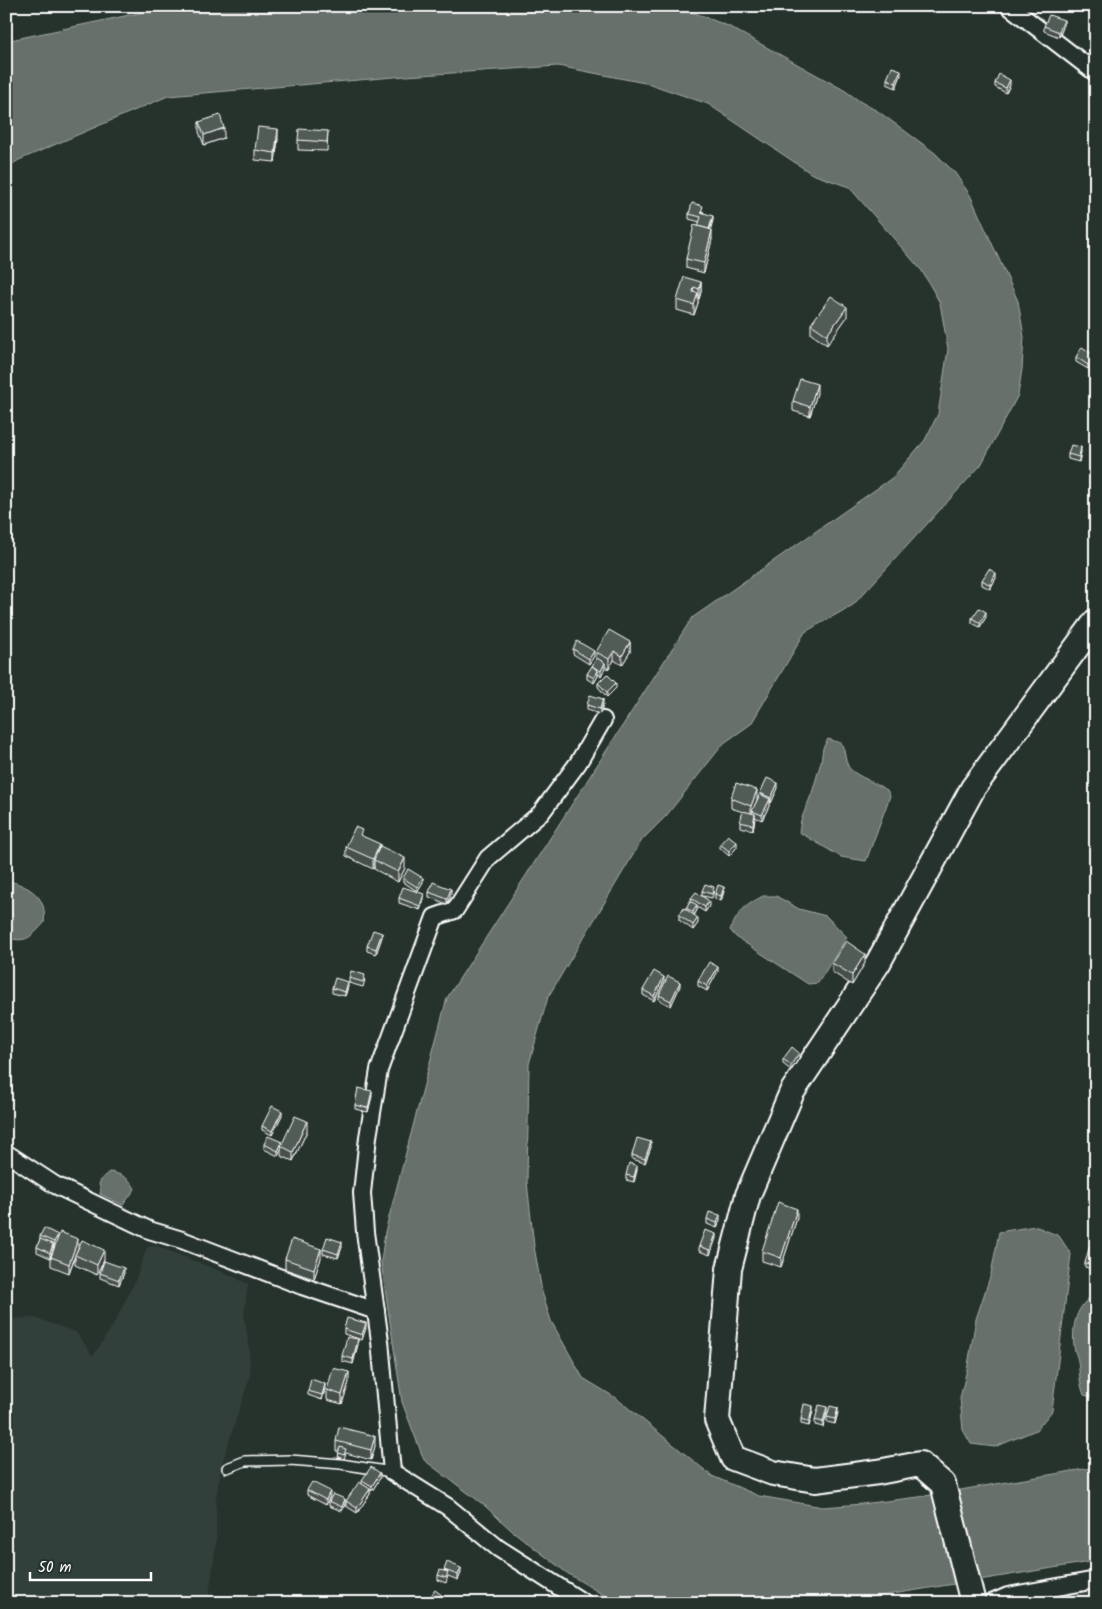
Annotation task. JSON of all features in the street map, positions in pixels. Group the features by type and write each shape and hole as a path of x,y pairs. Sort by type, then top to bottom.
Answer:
{"street":[{"path":"1009,6 1096,73"},
{"path":"1096,621 973,788 878,963 792,1092 748,1195 729,1269 717,1420 733,1458 773,1473 815,1480 878,1472 920,1464 943,1484 979,1602 1096,1580"},
{"path":"584,1603 498,1548 448,1507 392,1472 362,1193 368,1137 379,1070 435,917 455,910 488,858 541,813 578,763 603,720"},
{"path":"6,1153 55,1185 149,1230 182,1240 302,1286 376,1311"}],"lane":[{"path":"227,1468 245,1461 290,1460 341,1464 392,1472"}],"shaded area":[{"path":"172,6 677,6 728,26 844,90 879,112 935,153 955,173 970,195 1018,301 1024,337 1018,395 981,465 853,605 805,632 751,724 724,743 666,816 642,840 548,997 529,1064 527,1182 534,1246 542,1292 551,1321 583,1378 616,1398 712,1476 759,1496 823,1507 919,1497 1096,1467 1096,1561 837,1603 621,1603 605,1596 567,1573 510,1529 484,1505 424,1460 402,1402 381,1262 385,1232 447,998 692,618 892,478 925,440 938,414 948,349 940,303 922,271 849,187 812,174 708,104 650,84 558,66 406,76 168,96 19,160 6,168 6,41"},
{"path":"828,739 841,743 847,764 851,770 887,790 890,796 866,861 841,857 799,832 801,820 812,793 821,762 823,748"},
{"path":"6,880 29,889 40,899 43,906 44,923 28,938 19,940 6,937"},
{"path":"763,896 776,896 799,909 826,916 847,937 818,983 808,984 736,937 730,930 736,918 743,910"},
{"path":"109,1172 125,1177 135,1189 123,1205 100,1194 99,1184 102,1178"},
{"path":"1035,1226 1059,1236 1071,1254 1052,1411 1036,1430 995,1447 971,1444 963,1430 960,1398 976,1319 991,1274 999,1232"},
{"path":"157,1246 248,1284 244,1316 249,1344 250,1376 223,1460 216,1496 216,1543 209,1596 218,1603 6,1603 6,1319 35,1318 76,1332 93,1356 114,1324 136,1279 147,1247"},
{"path":"1094,1294 1096,1295 1096,1396 1091,1397 1084,1395 1081,1386 1078,1361 1074,1348 1074,1330 1079,1310"},
{"path":"1096,1591 1096,1603 1044,1603 1064,1593"}],"building":[{"path":"1049,15 1064,20 1059,32 1044,26"},
{"path":"892,67 901,70 896,83 887,79"},
{"path":"999,74 1010,80 1006,88 995,83"},
{"path":"220,115 224,128 204,135 199,122"},
{"path":"258,127 278,129 275,153 255,150"},
{"path":"299,129 328,131 327,142 298,140"},
{"path":"692,203 703,206 701,212 713,216 709,229 698,226 701,217 689,214"},
{"path":"694,225 712,230 704,263 686,259"},
{"path":"684,277 701,282 699,289 694,287 693,292 698,293 694,305 677,300"},
{"path":"831,296 847,307 827,335 811,324"},
{"path":"1082,347 1094,355 1088,365 1076,357"},
{"path":"1096,358 1096,372 1090,370"},
{"path":"800,379 817,384 810,407 793,401"},
{"path":"1071,445 1081,447 1079,457 1068,454"},
{"path":"989,569 996,573 990,585 982,580"},
{"path":"979,608 986,612 980,623 972,618"},
{"path":"609,630 630,642 622,656 614,651 609,659 596,652"},
{"path":"577,641 594,651 589,659 573,649"},
{"path":"597,658 605,663 601,671 592,666"},
{"path":"592,666 598,671 594,678 587,674"},
{"path":"607,674 616,683 607,692 598,683"},
{"path":"590,695 603,699 600,709 587,705"},
{"path":"767,778 778,783 771,798 760,793"},
{"path":"736,783 757,790 751,806 731,798"},
{"path":"760,794 770,799 762,815 752,811"},
{"path":"743,811 755,814 753,825 740,822"},
{"path":"355,827 362,830 360,835 380,844 373,859 346,847"},
{"path":"728,835 737,842 729,851 720,844"},
{"path":"380,846 405,858 398,872 374,860"},
{"path":"408,869 423,878 417,887 403,878"},
{"path":"433,882 451,889 447,899 429,892"},
{"path":"705,884 714,887 712,894 702,891"},
{"path":"718,885 724,887 721,896 715,894"},
{"path":"403,887 424,894 420,906 399,898"},
{"path":"696,892 709,901 705,907 691,898"},
{"path":"690,901 697,905 693,912 686,908"},
{"path":"684,908 698,918 693,925 679,915"},
{"path":"373,930 382,933 376,949 367,946"},
{"path":"846,941 865,954 852,975 832,963"},
{"path":"709,962 718,967 707,986 698,981"},
{"path":"351,971 365,975 363,982 349,978"},
{"path":"654,971 664,977 654,996 643,990"},
{"path":"668,976 680,982 671,1001 659,995"},
{"path":"335,978 348,982 345,992 332,988"},
{"path":"792,1047 799,1053 791,1065 783,1059"},
{"path":"358,1088 372,1091 368,1108 355,1105"},
{"path":"272,1106 282,1111 272,1131 262,1126"},
{"path":"295,1116 307,1121 293,1152 281,1146"},
{"path":"268,1136 282,1142 278,1151 264,1144"},
{"path":"637,1138 651,1142 645,1159 632,1155"},
{"path":"629,1163 637,1166 634,1177 626,1175"},
{"path":"778,1202 797,1209 781,1258 762,1251"},
{"path":"709,1212 720,1215 717,1223 707,1219"},
{"path":"44,1228 58,1235 54,1242 40,1236"},
{"path":"705,1230 716,1234 710,1250 699,1246"},
{"path":"60,1232 78,1239 69,1264 51,1257"},
{"path":"327,1237 342,1242 338,1254 323,1249"},
{"path":"40,1239 53,1244 50,1253 37,1247"},
{"path":"292,1239 321,1249 314,1269 285,1259"},
{"path":"82,1240 104,1250 97,1265 75,1255"},
{"path":"1090,1245 1096,1247 1095,1265 1085,1263"},
{"path":"104,1261 124,1268 119,1280 100,1273"},
{"path":"347,1318 366,1323 362,1335 344,1329"},
{"path":"347,1337 358,1339 353,1359 342,1356"},
{"path":"333,1368 349,1372 342,1395 327,1390"},
{"path":"311,1379 325,1384 322,1395 308,1391"},
{"path":"804,1404 813,1406 809,1422 801,1419"},
{"path":"819,1405 827,1407 823,1422 815,1420"},
{"path":"830,1406 838,1408 835,1419 827,1417"},
{"path":"339,1427 375,1436 371,1450 336,1441"},
{"path":"340,1447 346,1449 344,1455 338,1453"},
{"path":"371,1467 380,1473 372,1486 362,1480"},
{"path":"312,1482 330,1491 326,1500 307,1490"},
{"path":"359,1482 370,1489 357,1508 346,1501"},
{"path":"333,1494 345,1499 342,1507 329,1501"},
{"path":"447,1562 461,1568 458,1575 444,1570"},
{"path":"440,1570 448,1572 446,1578 438,1575"},
{"path":"435,1590 443,1596 438,1603 431,1603 428,1600"},
{"path":"1006,1600 1006,1603 985,1603 985,1602"}]}
